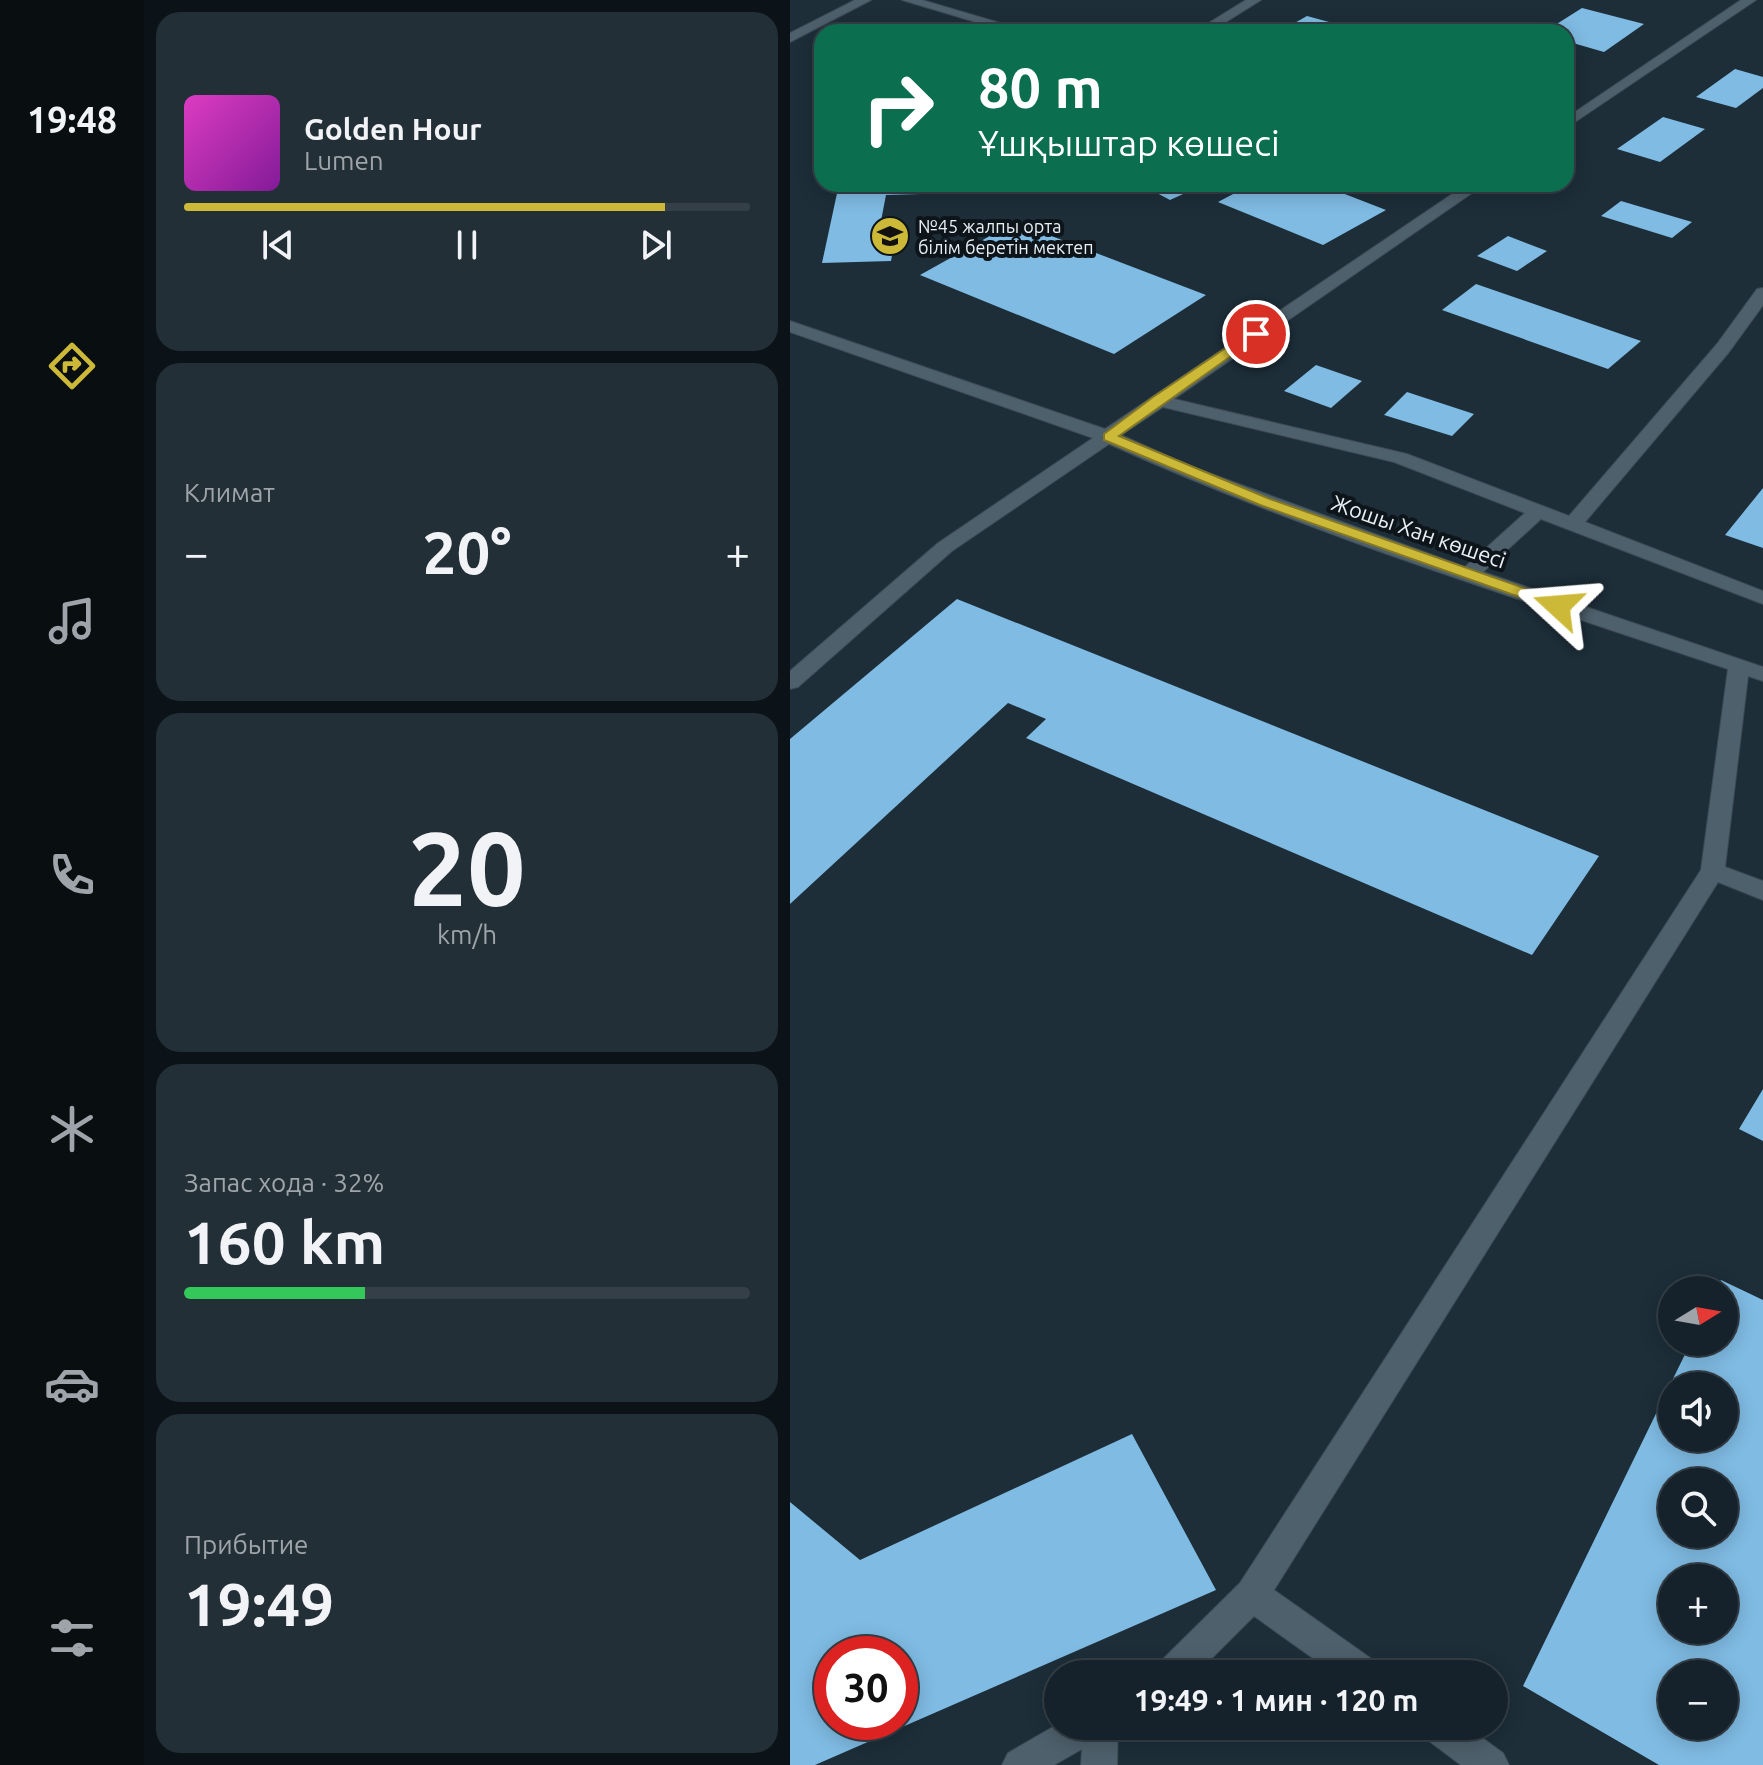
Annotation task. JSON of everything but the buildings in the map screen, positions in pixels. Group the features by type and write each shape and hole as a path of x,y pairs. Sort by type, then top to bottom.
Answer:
{"street":[{"path":"818,24 865,0"},
{"path":"908,0 995,24"},
{"path":"1214,24 1255,0"},
{"path":"1574,119 1750,0"},
{"path":"790,38 814,26"},
{"path":"790,682 945,547 1465,192"},
{"path":"1574,523 1723,348 1763,293"},
{"name":"Жошы Хан көшесі","path":"790,326 1109,437 1251,496 1469,574 1763,674"},
{"path":"1157,400 1400,458 1763,598"},
{"path":"1469,574 1539,510"},
{"path":"1186,1660 1252,1595 1713,871 1739,666"},
{"path":"1713,871 1763,891"},
{"path":"1252,1595 1344,1660"},
{"path":"1020,1765 1064,1740"},
{"path":"1099,1765 1100,1740"},
{"path":"1456,1740 1491,1765"}],"place":[{"name":"№45 жалпы орта білім беретін мектеп","path":"890,236"}],"route":[{"path":"1256,334 1157,400 1109,437 1265,502 1558,606"}]}
